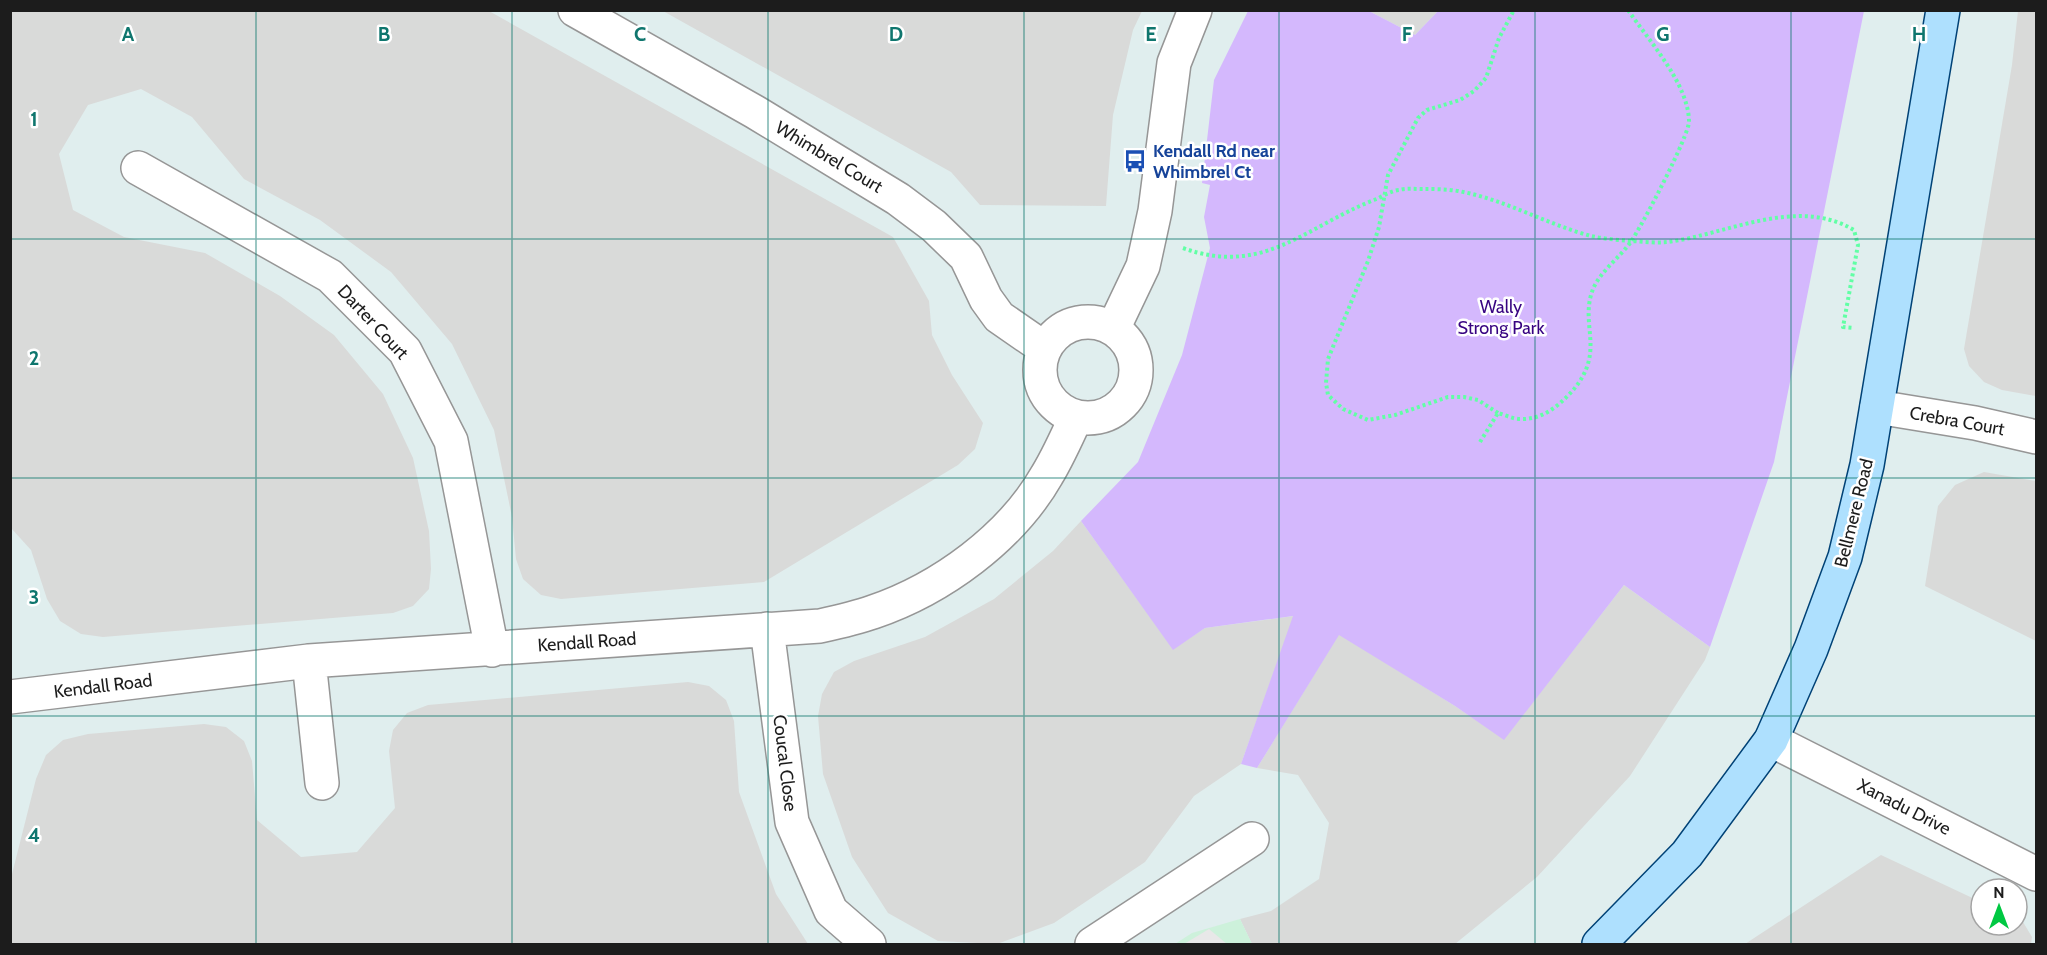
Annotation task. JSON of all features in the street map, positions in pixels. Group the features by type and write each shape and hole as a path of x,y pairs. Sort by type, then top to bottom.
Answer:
{"main road":[{"name":"Bellmere Road","path":"1599,945 1687,854 1771,740 1811,649 1845,556 1867,465 1943,10"}],"street":[{"name":"Whimbrel Court","path":"575,10 755,112 898,199 934,226 966,257 986,299 999,317 1044,348"},
{"path":"1113,329 1143,266 1151,237 1174,63 1195,10"},
{"name":"Darter Court","path":"138,168 330,276 405,351 451,441 492,650"},
{"path":"1094,323 1113,329 1124,337 1136,362 1133,389 1126,401 1116,410 1104,416 1090,419 1064,413 1054,406 1041,385 1039,372 1044,348 1052,337 1062,329 1074,324 1094,323"},
{"name":"Crebra Court","path":"1878,407 1975,423 2037,437"},
{"name":"Kendall Road","path":"10,698 309,661 820,626 873,613 904,600 956,572 998,536 1047,476 1076,417"},
{"name":"Coucal Close","path":"767,629 792,822 831,911 869,945"},
{"path":"309,661 322,783"},
{"name":"Xanadu Drive","path":"1771,740 2037,874"},
{"path":"1092,945 1252,839"}],"path":[{"path":"1514,10 1499,38 1486,78 1474,92 1460,100 1427,110 1418,118 1388,175 1378,227 1368,261 1328,359 1326,383 1328,395 1343,409 1368,420 1395,415 1448,397 1478,400 1498,413 1520,419 1544,416 1559,405 1586,370 1591,353 1590,306 1593,289 1631,241 1680,148 1689,123 1687,106 1668,66 1628,10"},
{"path":"1151,237 1200,255 1242,257 1269,252 1352,208 1398,190 1457,190 1593,237 1631,241 1667,242 1752,221 1794,217 1822,218 1842,222 1854,230 1858,245 1843,327 1858,328"},
{"path":"1480,442 1498,413"}],"shaded area":[{"path":"11,10 489,11 893,237 929,301 932,335 952,375 983,423 975,449 958,465 764,582 561,599 541,595 523,579 516,559 512,517 494,430 452,344 391,272 320,220 244,179 192,117 141,89 88,105 59,154 73,210 124,237 205,253 280,296 334,335 383,394 413,458 429,531 431,569 429,589 413,606 393,613 103,637 81,634 60,621 47,599 31,550 11,528"},
{"path":"663,11 1142,11 1133,30 1113,115 1106,206 980,205 951,172"},
{"path":"1369,11 1438,11 1415,35"},
{"path":"2018,11 2036,11 2036,396 2002,390 1984,382 1969,366 1964,349 2012,65"},
{"path":"1984,472 2036,481 2036,641 1925,586 1938,506 1955,485"},
{"path":"1081,521 1173,649 1205,628 1294,616 1241,764 1194,796 1145,862 1054,923 997,944 938,941 888,913 852,857 823,774 818,716 822,694 834,672 854,661 925,637 994,599 1053,551"},
{"path":"1624,585 1710,647 1705,660 1630,776 1537,877 1455,944 1252,944 1240,919 1271,911 1319,879 1329,823 1298,775 1257,768 1339,634 1504,739"},
{"path":"688,682 709,686 726,700 734,721 739,792 776,894 808,944 11,944 11,878 36,779 46,755 63,740 88,734 204,724 226,727 244,741 252,761 257,820 301,857 357,852 395,808 389,751 393,730 407,713 428,705"},
{"path":"1881,855 1969,896 1969,937 2029,937 2029,932 2032,937 2031,944 1745,944"},
{"path":"1240,919 1252,944 1175,944 1192,933"},
{"path":"1209,929 1227,944 1184,944"}],"green space":[{"name":"Wally Strong Park","path":"1248,11 1369,11 1415,35 1438,11 1864,11 1774,462 1710,647 1624,585 1504,740 1455,706 1339,635 1257,768 1241,764 1293,616 1205,628 1173,650 1081,521 1138,462 1182,355 1210,248 1204,217 1210,185 1202,183 1214,80"}],"place":[{"name":"Kendall Rd near Whimbrel Ct","path":"1135,161"}]}
